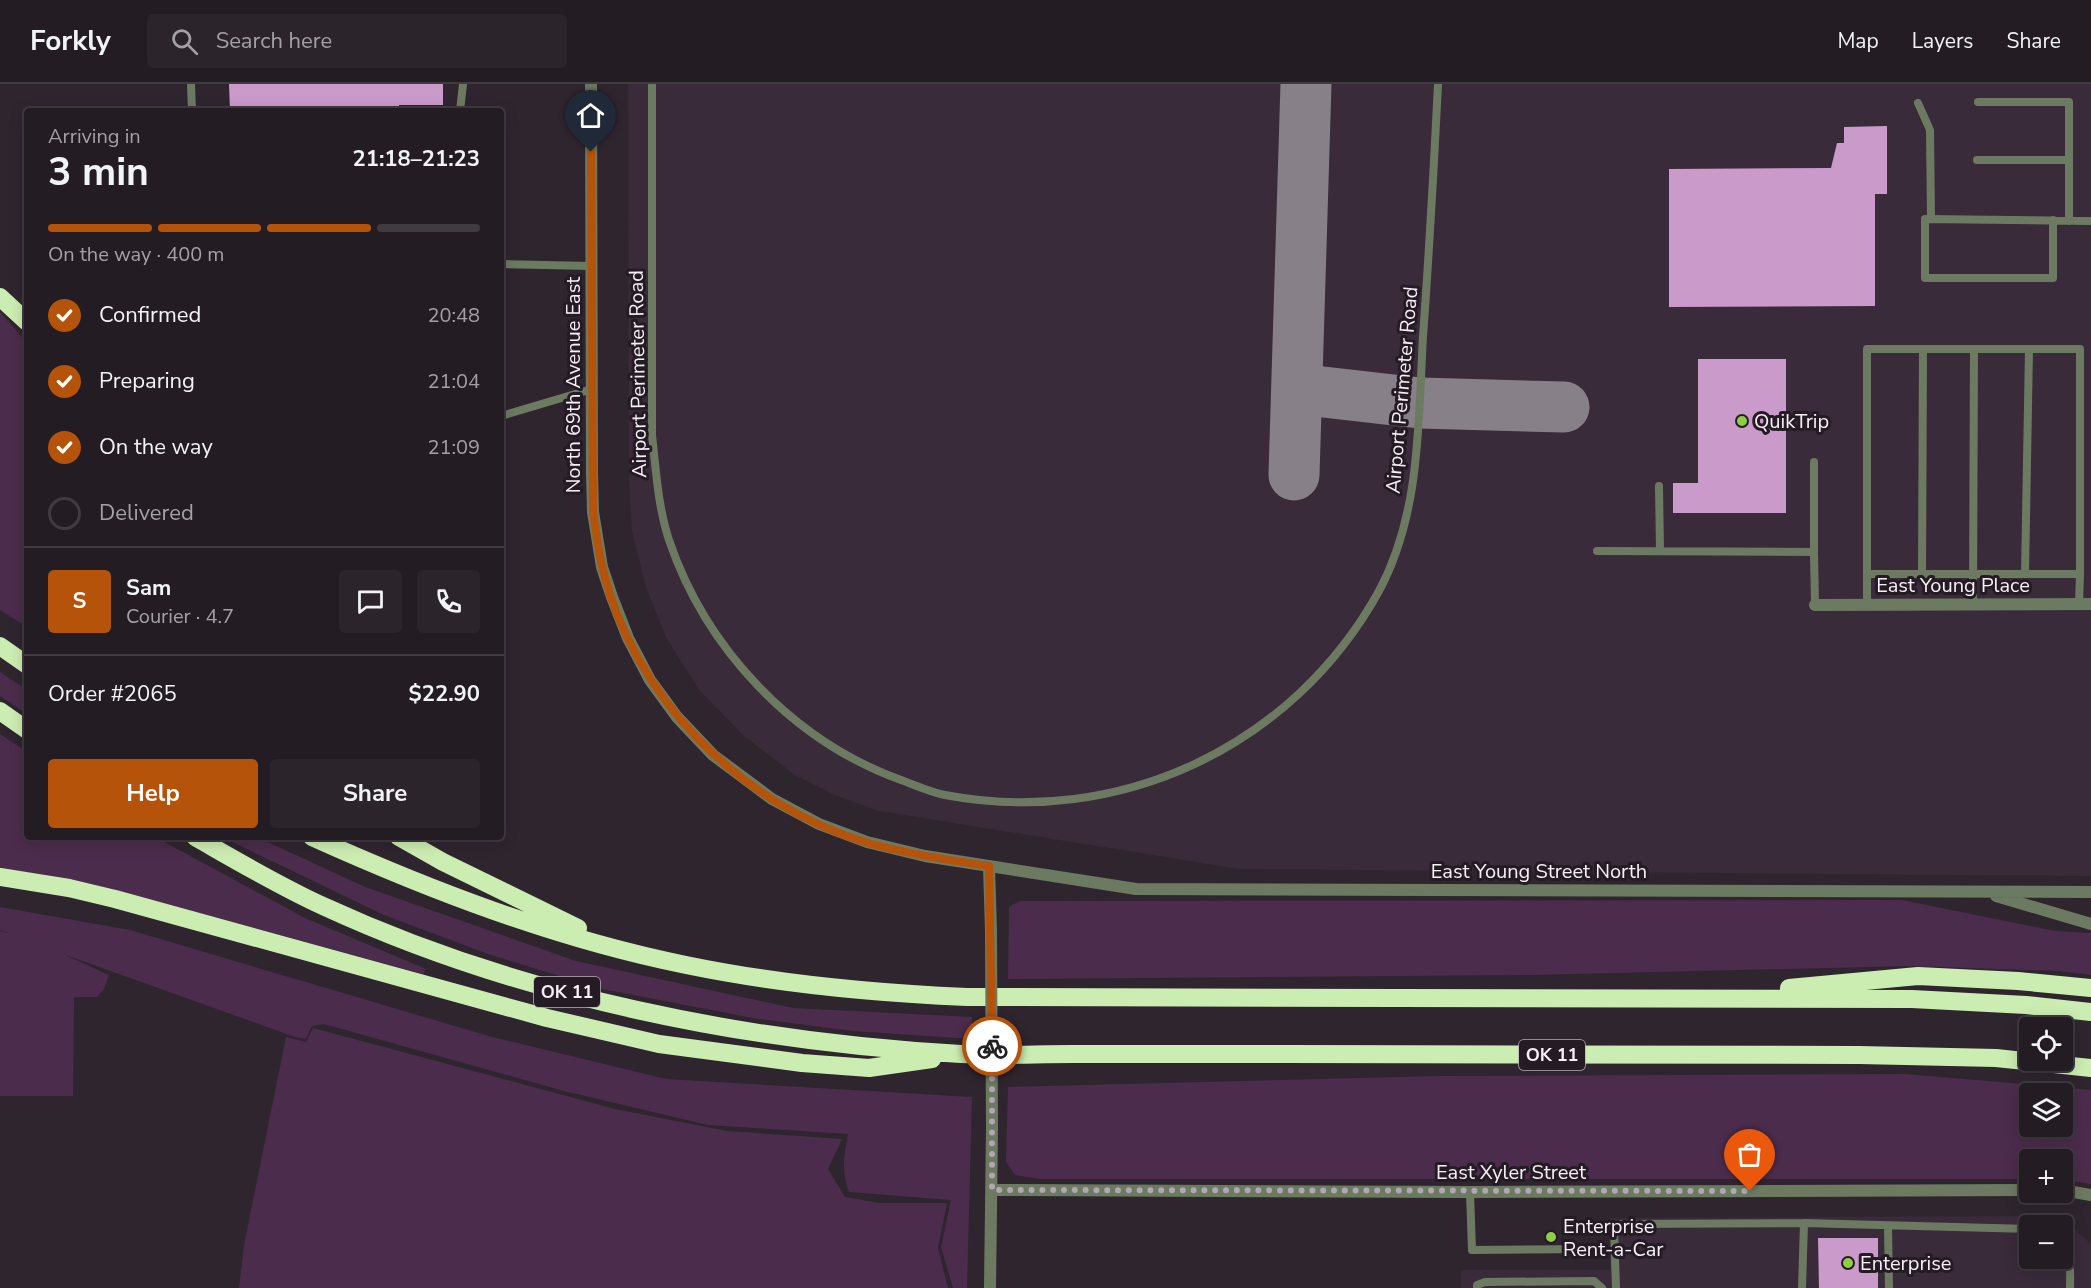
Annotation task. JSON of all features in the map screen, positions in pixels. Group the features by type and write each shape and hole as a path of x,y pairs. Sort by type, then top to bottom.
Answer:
{"highway":[{"path":"0,297 24,319"},
{"path":"0,646 24,663"},
{"path":"0,711 24,728"},
{"name":"OK 11","path":"200,840 271,880 326,907 405,940 479,966 584,997 711,1025 807,1040 965,1054 1859,1055 1996,1058 2091,1068"},
{"path":"319,840 457,898 516,919 620,949 686,965 778,980 910,994 967,997 1912,999 2026,1005 2091,1012"},
{"path":"404,840 443,862 620,949"},
{"path":"0,877 59,886 115,899 547,1018 659,1044 802,1063 869,1068 965,1054"},
{"path":"1674,998 1918,976 2018,981 2091,988"}],"street":[{"name":"North 69th Avenue East","path":"591,84 593,512 602,567 628,638 650,680 678,717 713,755 772,799 819,824 867,842 925,856 989,866"},
{"name":"East Young Place","path":"1815,605 2085,604"},
{"name":"East Young Street North","path":"989,866 1136,890 2091,892"},
{"path":"989,866 992,1128 990,1288"},
{"path":"1980,892 2091,924"},
{"name":"East Xyler Street","path":"992,1190 1470,1192 2019,1190"},
{"path":"2073,1192 2091,1195"}],"lane":[{"path":"192,84 192,108"},
{"path":"460,108 463,84"},
{"name":"Airport Perimeter Road","path":"652,84 652,435 658,492 668,538 691,593 716,635 740,667 781,708 824,741 874,770 942,795 1029,804 1119,792 1174,775 1222,752 1278,711 1318,675 1350,638 1380,589 1400,541 1413,488 1438,84"},
{"path":"1977,102 2069,102 2069,221"},
{"path":"1918,103 1930,130 1931,219"},
{"path":"1977,160 2069,160"},
{"path":"2053,220 2053,278 1925,278 1925,219 2053,220 2091,221"},
{"path":"504,264 592,266"},
{"path":"1867,605 1867,349 2080,349 2080,574 2085,604"},
{"path":"1922,574 1923,349"},
{"path":"1973,604 1974,349"},
{"path":"2025,574 2029,349"},
{"path":"504,415 592,389"},
{"path":"1814,462 1815,605"},
{"path":"1659,486 1660,551"},
{"path":"1597,551 1814,552"},
{"path":"1867,574 2080,574"},
{"path":"1470,1192 1472,1250 1597,1249"},
{"path":"1802,1288 1804,1223"},
{"path":"1616,1288 1614,1228 1618,1224 1804,1223 2019,1229"},
{"path":"1888,1226 1889,1288"},
{"path":"2070,1269 2070,1288"},
{"path":"1477,1288 1477,1285 1485,1282 1594,1281 1602,1288"}],"shaded area":[{"path":"628,84 2091,84 2091,876 1240,869 879,811 837,796 795,775 744,736 699,690 666,637 646,587 632,531 629,479"},
{"path":"0,312 24,340 24,625 0,610"},
{"path":"0,672 24,688 24,712 0,696"},
{"path":"0,734 24,750 24,840 161,840 305,918 426,969 423,974 159,902 47,875 0,869"},
{"path":"228,840 263,840 365,887 576,961 793,1008 972,1017 972,1039 853,1031 753,1018 602,989 488,954 384,915"},
{"path":"1902,900 2055,931 2091,933 2091,975 2058,971 1910,966 1533,975 1008,979 1009,907 1020,901"},
{"path":"0,907 130,930 492,1037 666,1079 972,1097 967,1288 953,1288 941,1247 951,1200 849,1192 844,1163 848,1134 708,1125 564,1091 324,1024 312,1026 306,1039 295,1037 63,954 109,975 104,989 97,997 74,997 73,1096 0,1096 0,931 11,934 0,930"},
{"path":"313,1028 615,1109 727,1131 842,1139 828,1169 845,1197 879,1203 947,1203 938,1248 948,1288 239,1288 244,1245 286,1037 306,1042"},
{"path":"1905,1074 2019,1084 2019,1137 2073,1137 2073,1088 2091,1090 2091,1184 2073,1181 2073,1149 2019,1149 2019,1179 1040,1179 1015,1175 1006,1162 1008,1087 1440,1076"},
{"path":"2019,1216 2019,1269 2073,1269 2073,1228 2091,1244 2091,1288 1461,1288 1461,1270 1610,1270 1610,1218"}],"building":[{"path":"229,84 443,84 443,105 399,105 399,108 230,108"},
{"path":"1887,126 1887,194 1875,194 1875,306 1669,307 1669,169 1831,168 1837,143 1844,143 1844,127"},
{"name":"QuikTrip","path":"1698,359 1786,359 1786,513 1673,513 1673,483 1698,483"},
{"name":"Enterprise","path":"1818,1238 1878,1238 1878,1288 1819,1288"}],"taxiway":[{"path":"1294,475 1306,84"},
{"path":"1297,389 1420,403 1564,407"}],"way so far":[{"path":"992,1046 992,1190 1750,1191"}],"place":[{"name":"QuikTrip","path":"1742,421"},
{"name":"Enterprise Rent-a-Car","path":"1551,1237"},
{"name":"Enterprise","path":"1848,1263"}],"route":[{"path":"591,152 593,512 602,567 628,638 650,680 678,717 713,755 772,799 819,824 867,842 925,856 989,866 992,1046"}]}
